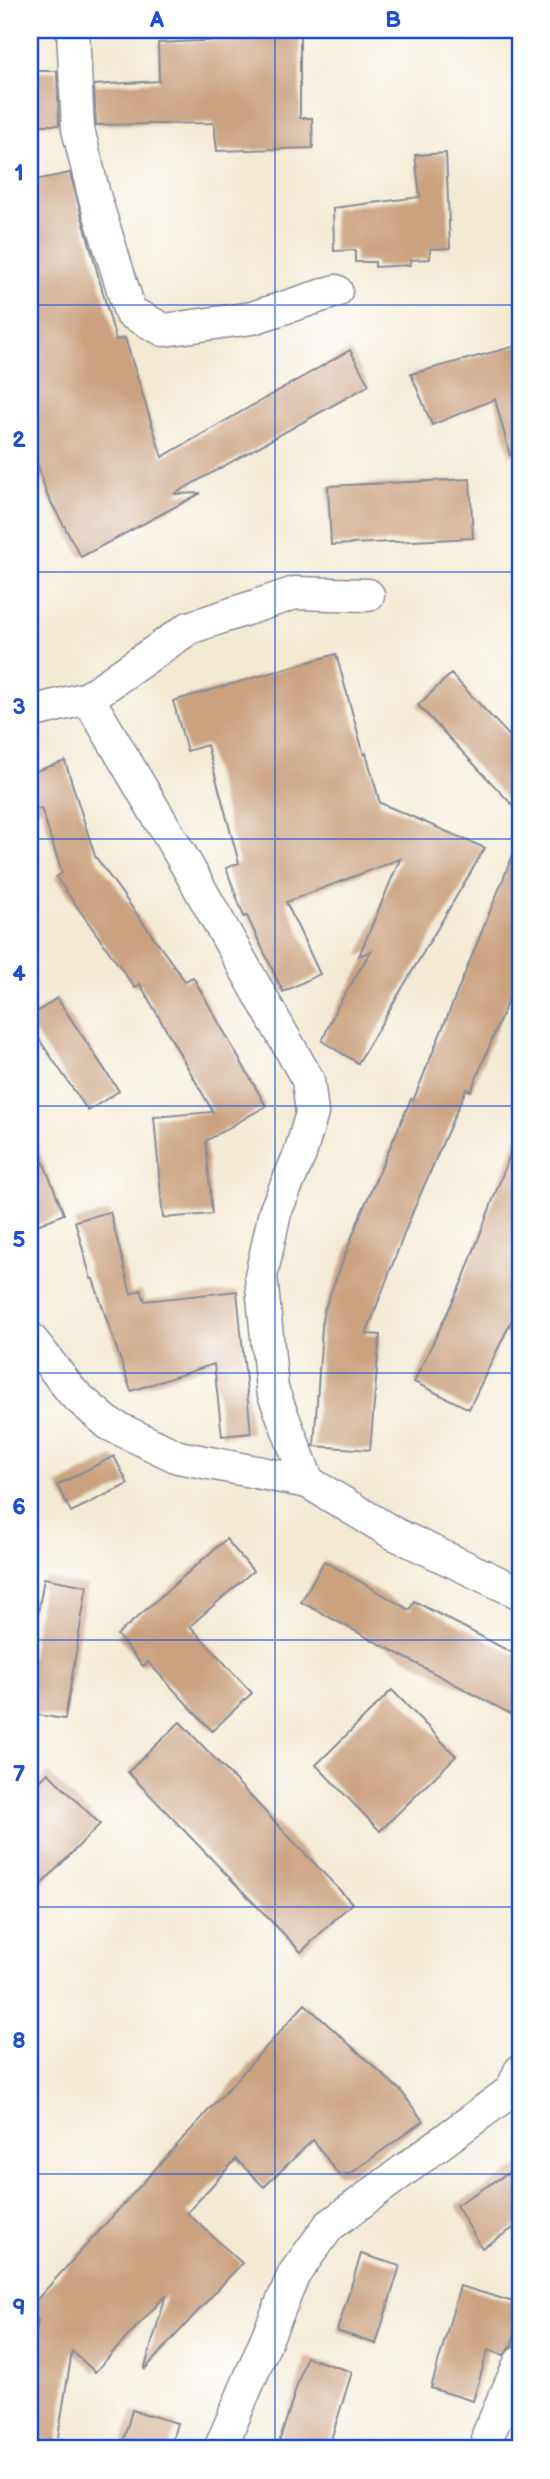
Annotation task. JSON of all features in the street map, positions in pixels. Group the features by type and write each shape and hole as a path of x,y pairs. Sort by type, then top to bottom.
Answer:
{"street":[{"path":"73,30 78,129 94,195 130,312 164,330 251,318 337,291"},
{"path":"30,712 88,698 189,628 295,593 368,595"},
{"path":"88,698 308,1080 312,1113 299,1154 275,1212 261,1276 272,1389 308,1482"},
{"path":"30,1338 73,1393 109,1424 178,1457 308,1482 393,1533 520,1593"},
{"path":"220,2449 293,2274 329,2226 512,2090 520,2071"},
{"path":"488,2435 520,2362"}],"building":[{"path":"300,32 300,118 312,118 313,148 217,151 214,123 96,125 94,85 159,81 158,43 221,40 221,33"},
{"path":"30,71 57,71 59,125 30,125"},
{"path":"446,153 450,248 430,249 430,259 410,260 410,265 375,267 375,262 355,262 355,250 334,251 333,208 420,197 415,155"},
{"path":"70,173 116,340 125,338 162,457 350,350 369,385 174,494 201,493 81,557 47,495 30,440 30,181"},
{"path":"520,345 520,453 510,455 495,399 432,425 411,374"},
{"path":"470,479 473,538 331,545 328,486"},
{"path":"336,654 380,803 485,848 358,1063 322,1041 336,1009 371,951 359,956 400,859 286,902 320,974 283,992 247,916 244,917 226,868 239,863 207,745 187,751 173,701"},
{"path":"451,674 520,747 520,813 418,705"},
{"path":"65,761 95,856 185,981 193,977 266,1106 206,1141 212,1214 163,1218 154,1117 213,1112 140,984 135,988 56,877 62,873 41,808 30,812 30,773"},
{"path":"519,840 520,971 471,1091 466,1089 411,1216 366,1334 380,1335 370,1450 314,1446 323,1313 360,1216 411,1099 413,1101"},
{"path":"57,998 119,1091 88,1111 30,1026 30,1017"},
{"path":"30,1132 64,1214 30,1228"},
{"path":"517,1136 520,1137 520,1303 469,1409 414,1382 462,1282"},
{"path":"110,1212 131,1294 141,1290 145,1301 237,1291 251,1433 222,1436 214,1364 131,1391 91,1279 75,1221"},
{"path":"114,1456 128,1484 71,1512 57,1485"},
{"path":"226,1539 253,1571 190,1626 252,1693 212,1731 148,1662 143,1666 117,1635"},
{"path":"324,1561 410,1610 414,1601 520,1657 520,1719 301,1602"},
{"path":"44,1578 87,1586 65,1719 30,1714 30,1661"},
{"path":"392,1690 456,1756 380,1831 316,1765"},
{"path":"180,1722 352,1903 301,1952 128,1772"},
{"path":"48,1773 100,1824 30,1896 30,1791"},
{"path":"305,2004 401,2091 423,2121 350,2174 338,2174 313,2140 264,2187 236,2159 187,2213 242,2263 144,2370 166,2295 95,2372 72,2351 56,2449 30,2449 30,2369 38,2320 30,2312 30,2307"},
{"path":"520,2166 520,2224 482,2248 456,2205"},
{"path":"361,2254 400,2266 376,2344 337,2331"},
{"path":"460,2286 520,2304 520,2315 511,2347 504,2355 488,2350 473,2401 431,2388"},
{"path":"306,2357 352,2372 328,2449 277,2449"},
{"path":"132,2410 177,2423 170,2449 121,2449"}]}
